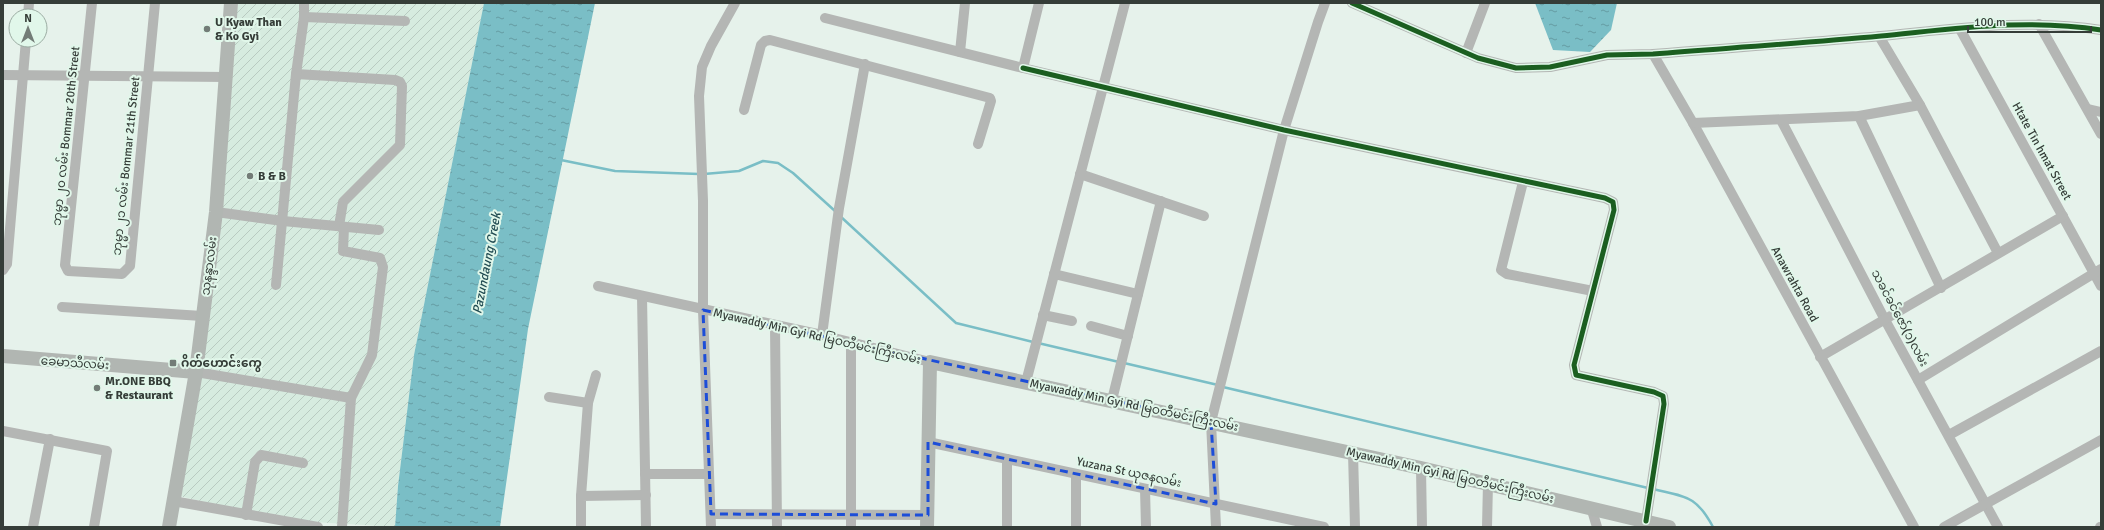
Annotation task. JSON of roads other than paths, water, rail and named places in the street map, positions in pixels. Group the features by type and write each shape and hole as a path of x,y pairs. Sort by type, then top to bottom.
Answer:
{"main road":[{"name":"သုနန္ဒာလမ်း","path":"169,527 196,372 216,212 231,3"},
{"name":"ခေမာသီလမ်း","path":"3,356 196,372"},
{"name":"Myawaddy Min Gyi Rd မြဝတီမင်းကြီးလမ်း","path":"930,362 1112,400 1421,468 1591,507 1669,527"},
{"path":"927,521 930,362"}],"street":[{"name":"ဘုမ္မာ ၂၀ လမ်း Bommar 20th Street","path":"68,271 65,265 86,76 92,3"},
{"name":"ဘုမ္မာ ၂၁ လမ်း Bommar 21th Street","path":"68,271 122,274 130,266 155,3"},
{"path":"276,285 296,74 304,17 304,3"},
{"path":"711,527 703,310 702,159 699,96 702,67 711,46 735,3"},
{"path":"960,52 965,3"},
{"path":"1022,68 1039,3"},
{"path":"1026,382 1124,3"},
{"path":"1216,527 1211,422 1284,130 1318,22 1326,3"},
{"path":"1352,3 1478,58 1516,68 1550,67 1607,56 1653,54 1960,29 2039,24 2067,24 2101,30"},
{"path":"1466,53 1485,3"},
{"path":"304,17 405,21"},
{"path":"825,18 1102,88 1284,130 1523,182 1605,198 1613,202 1614,210 1574,365 1576,375 1654,392 1663,396 1664,404 1646,521"},
{"path":"2039,24 2101,134"},
{"name":"Htate Tin hmat Street","path":"1960,29 2063,216 2097,271 2101,286"},
{"path":"1879,36 1920,105 1998,252"},
{"path":"744,110 761,45 764,41 770,40 990,98 991,101 978,144"},
{"path":"4,269 25,48"},
{"name":"Anawrahta Road","path":"1653,54 1693,123 1914,527"},
{"path":"822,335 839,208 865,64"},
{"path":"296,74 395,80 400,82 402,86 400,145 343,202 343,251 377,257 383,264 372,355 351,398 342,527"},
{"path":"3,75 226,77"},
{"path":"1693,123 1859,116 1920,105"},
{"path":"2088,109 2101,112"},
{"path":"1859,116 1941,288"},
{"name":"သခင်ခင်ဇော်(၁)လမ်း","path":"1781,120 1884,318 1998,527"},
{"path":"1080,174 1204,216"},
{"path":"1523,182 1501,270 1508,274 1593,291"},
{"path":"1112,400 1161,201"},
{"path":"216,212 283,221 379,230"},
{"path":"1820,357 1884,318 1941,288 1998,252 2063,216"},
{"path":"1918,380 2097,271"},
{"path":"1054,274 1138,294"},
{"name":"Myawaddy Min Gyi Rd မြဝတီမင်းကြီးလမ်း","path":"598,286 822,335 930,362"},
{"path":"642,296 646,527"},
{"path":"62,307 202,316"},
{"path":"1043,315 1072,321"},
{"path":"775,325 777,527"},
{"path":"1091,326 1128,336"},
{"path":"851,342 851,527"},
{"path":"1949,435 2101,351"},
{"path":"196,372 351,398"},
{"path":"581,527 581,496 588,403 596,376"},
{"path":"549,397 588,403"},
{"path":"3,431 107,451 94,527"},
{"path":"33,527 50,439"},
{"path":"1944,527 2101,440"},
{"name":"Yuzana St ယုဇနလမ်း","path":"928,448 1007,459 1216,504 1290,523 1324,527"},
{"path":"1353,453 1355,527"},
{"path":"246,514 255,462 261,455 303,464"},
{"path":"1007,459 1007,527"},
{"path":"1421,468 1422,527"},
{"path":"645,474 709,474"},
{"path":"1076,474 1076,527"},
{"path":"1487,527 1488,483"},
{"path":"1145,489 1146,527"},
{"path":"581,496 646,495"},
{"path":"173,501 318,527"},
{"path":"1591,507 1597,527"},
{"path":"711,514 851,515 927,521"}],"water":[{"name":"Pazundaung Creek","path":"484,3 595,3 528,329 500,527 395,527 398,486 414,355"},
{"path":"1535,3 1617,3 1611,30 1590,52 1553,50"}],"waterway":[{"path":"561,160 615,171 699,174"},
{"path":"704,174 739,171 763,161 778,163 793,173 835,211"},
{"path":"840,216 956,323 1033,342"},
{"path":"1038,343 1119,362"},
{"path":"1124,363 1218,385"},
{"path":"1223,387 1648,488"},
{"path":"1653,489 1689,499 1701,509 1713,527"}],"place":[{"name":"U Kyaw Than & Ko Gyi","path":"207,29"},
{"name":"B & B","path":"250,176"},
{"name":"ဂိတ်ဟောင်းကွေ","path":"173,363"},
{"name":"Mr.ONE BBQ & Restaurant","path":"97,388"}]}
